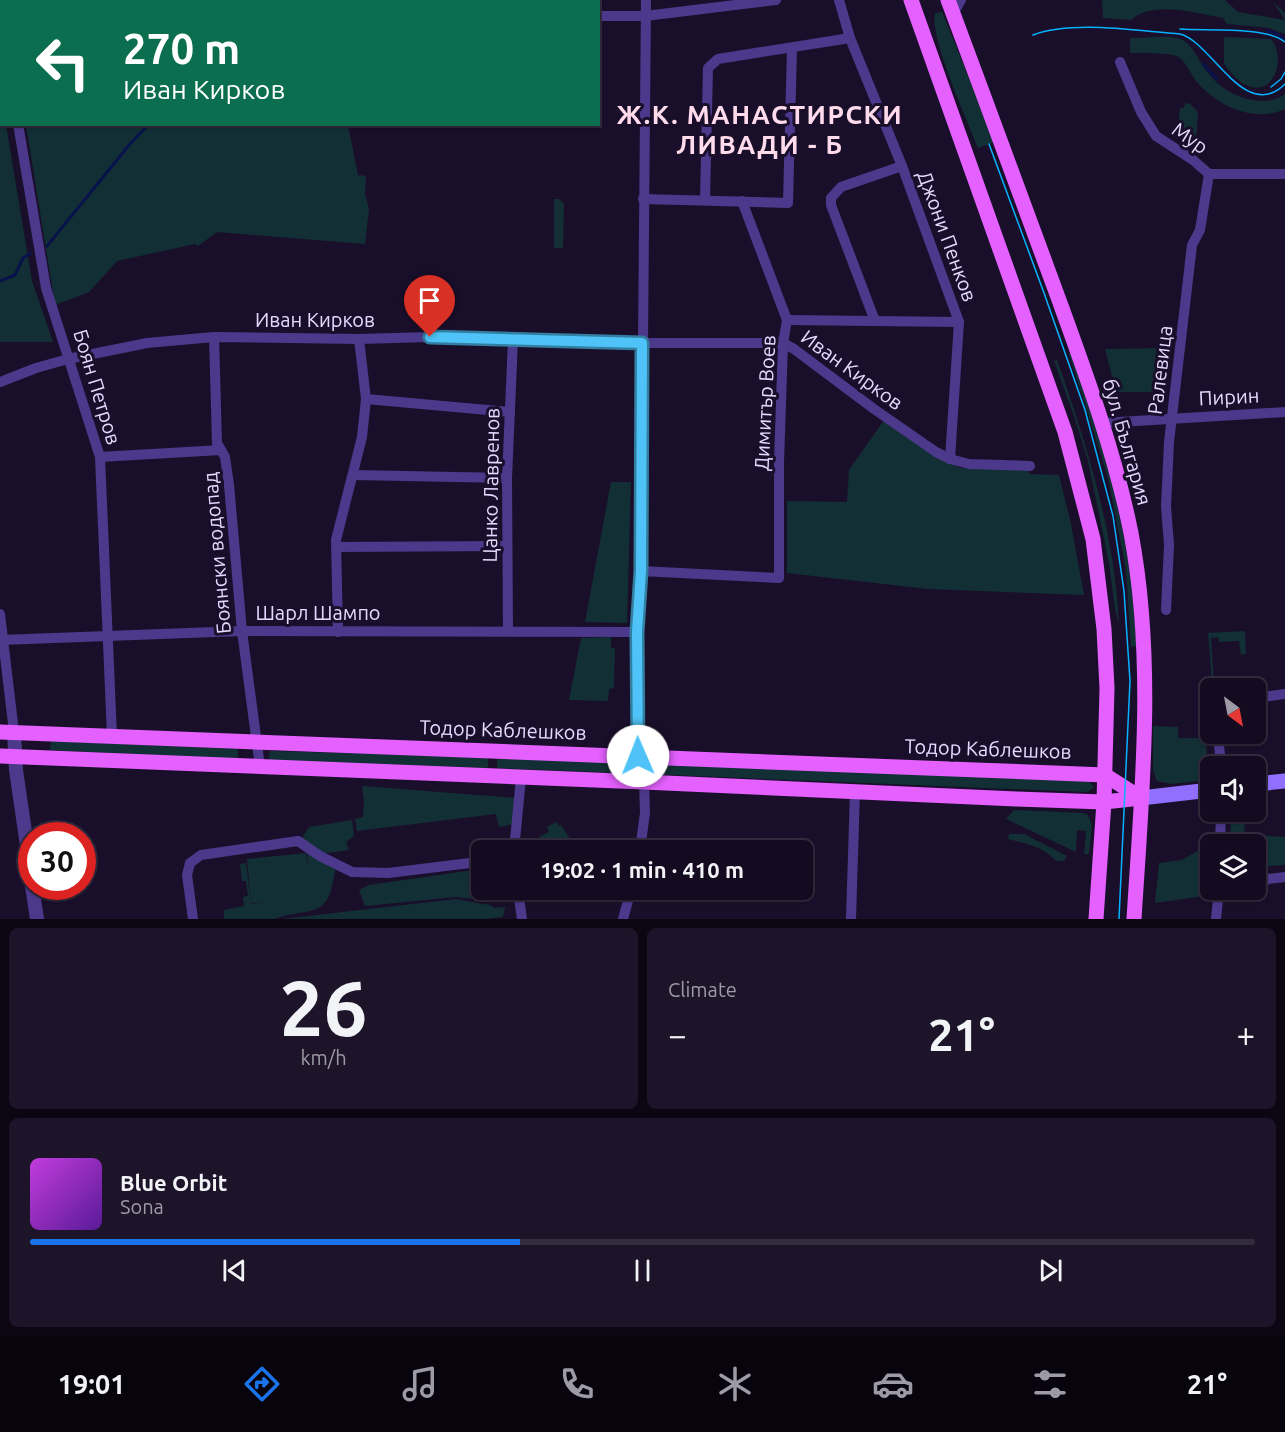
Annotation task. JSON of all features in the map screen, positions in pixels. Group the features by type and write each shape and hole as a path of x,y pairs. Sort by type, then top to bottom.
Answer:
{"main road":[{"path":"912,0 1065,432 1093,539 1104,629 1107,688 1104,802 1096,919"},
{"name":"бул. България","path":"954,5 1103,423 1131,535 1146,685 1134,919"},
{"name":"Тодор Каблешков","path":"7,732 1105,775"},
{"path":"8,757 1104,802 1200,791"},
{"path":"1105,775 1141,798"},
{"path":"1266,783 1285,781"}],"street":[{"path":"638,756 637,632 641,571 645,0"},
{"path":"600,16 645,16 776,0"},
{"name":"Джони Пенков","path":"839,0 850,38 902,166 959,322 950,459"},
{"path":"705,200 708,68 718,59 850,38"},
{"path":"643,199 788,203 792,48"},
{"name":"Мур","path":"1120,62 1141,112 1156,136 1193,160 1209,174 1285,174"},
{"name":"Боян Петров","path":"18,126 46,288 100,457 112,736"},
{"path":"875,321 831,205 831,198 841,187 902,166"},
{"name":"Ралевица","path":"1166,610 1169,545 1166,507 1169,442 1192,245 1200,230 1209,174"},
{"name":"Димитър Воев","path":"641,571 779,578 783,343 787,320 742,201"},
{"path":"787,320 959,322"},
{"name":"Иван Кирков","path":"0,382 68,359 147,343 214,338 430,337 642,343 783,343 874,409 936,452 950,459 969,464 1030,466"},
{"name":"Боянски водопад","path":"214,338 217,443 225,457 229,485 242,631 260,767"},
{"path":"338,632 336,540 354,475 362,437 366,399 359,339"},
{"name":"Цанко Лавренов","path":"508,631 507,478 513,339"},
{"path":"366,399 510,412"},
{"name":"Пирин","path":"1103,423 1285,412"},
{"path":"100,457 220,450"},
{"path":"354,475 507,478"},
{"path":"336,547 507,546"},
{"path":"0,614 8,757 21,822"},
{"name":"Шарл Шампо","path":"1,640 242,631 637,632"},
{"path":"1266,697 1285,694"},
{"path":"515,840 521,778"},
{"path":"641,840 645,813 644,782"},
{"path":"851,919 855,791"},
{"path":"193,919 187,875 190,863 201,855 298,841 320,856 352,872 388,873 471,863"},
{"path":"1266,881 1285,877"},
{"path":"34,900 37,919"},
{"path":"519,900 522,919"},
{"path":"623,919 628,900"},
{"path":"1216,919 1218,900"}],"green space":[{"path":"1102,0 1225,0 1238,12 1285,20 1285,34 1269,28 1227,24 1223,18 1188,11 1163,9 1140,14 1131,20 1103,18"},
{"path":"1273,2 1285,13 1285,20"},
{"path":"942,12 995,142 978,148 943,59 935,24 935,13"},
{"path":"1166,37 1182,40 1192,49 1212,78 1231,93 1258,101 1274,100 1285,94 1285,109 1262,114 1238,110 1226,105 1215,99 1194,79 1183,61 1177,56 1130,53 1130,38"},
{"path":"1224,37 1271,39 1275,46 1278,63 1276,72 1266,85 1259,87 1245,85 1224,64"},
{"path":"1185,103 1190,104 1198,112 1196,142 1188,141 1182,136 1182,130 1178,129 1180,108 1184,108"},
{"path":"0,126 6,126 32,281 53,342 0,342"},
{"path":"26,126 348,126 358,175 366,176 365,194 369,209 365,244 217,232 198,246 195,244 117,261 89,292 55,305"},
{"path":"554,199 559,199 564,204 563,248 554,248"},
{"path":"1167,348 1165,392 1116,392 1105,349"},
{"path":"1071,352 1112,477 1130,569 1137,646 1131,647 1126,570 1108,478 1069,354"},
{"path":"1057,360 1089,457 1106,524 1119,625 1088,461 1054,361"},
{"path":"885,419 941,459 960,468 1027,469 1030,474 1059,475 1084,595 928,589 787,573 787,501 847,502 849,470"},
{"path":"611,482 631,482 627,623 585,622"},
{"path":"1245,631 1246,654 1241,655 1239,641 1219,642 1218,637 1211,638 1214,678 1212,678 1208,633"},
{"path":"611,637 611,648 615,648 614,688 609,689 608,701 569,700 581,638"},
{"path":"1153,726 1178,727 1178,738 1200,738 1200,744 1206,744 1207,756 1200,756 1200,781 1171,784 1157,781 1153,771"},
{"path":"51,741 238,749 238,759 50,750"},
{"path":"270,751 488,757 488,768 269,760"},
{"path":"497,758 1089,781 1094,787 1088,792 497,768"},
{"path":"362,786 516,798 513,824 499,827 496,814 357,831 355,819 363,817"},
{"path":"1014,810 1088,815 1092,825 1089,854 1084,854 1086,831 1077,830 1076,852 1006,819"},
{"path":"352,820 354,836 346,842 349,850 320,854 301,840 309,827"},
{"path":"556,822 559,826 561,825 571,840 541,840 539,837 549,832 547,827"},
{"path":"1231,822 1245,822 1244,834 1230,834"},
{"path":"1009,834 1024,834 1067,856 1064,861 1056,861 1040,849 1008,839"},
{"path":"1266,836 1285,837 1285,865 1266,866"},
{"path":"1200,848 1200,897 1155,903 1159,863 1182,860"},
{"path":"307,849 336,866 330,893 324,904 310,911 275,919 224,919 224,910 244,906 243,897 248,896 246,881 242,881 240,864 246,863 251,904 266,902 251,903 247,859 306,853 308,867"},
{"path":"471,870 471,899 456,897 365,906 359,890 369,885"},
{"path":"456,899 490,905 494,908 505,907 503,917 484,919 282,919"}],"waterway":[{"path":"1267,31 1285,39"},
{"path":"1203,64 1217,79"},
{"path":"47,246 147,126"},
{"path":"0,281 15,275 23,258 31,253"}],"tram line":[{"path":"1033,35 1067,28 1086,27 1180,34 1204,50 1242,88 1256,94 1270,94 1285,84"},
{"path":"1180,29 1250,31 1276,37 1285,42"},
{"path":"1271,87 1281,79 1285,72"},
{"path":"989,144 1085,410 1113,516 1124,591 1130,681 1119,919"}],"district":[{"name":"Ж.К. МАНАСТИРСКИ ЛИВАДИ - Б","path":"760,130"}],"route":[{"path":"430,337 642,343 641,571 637,632 638,756"}]}
